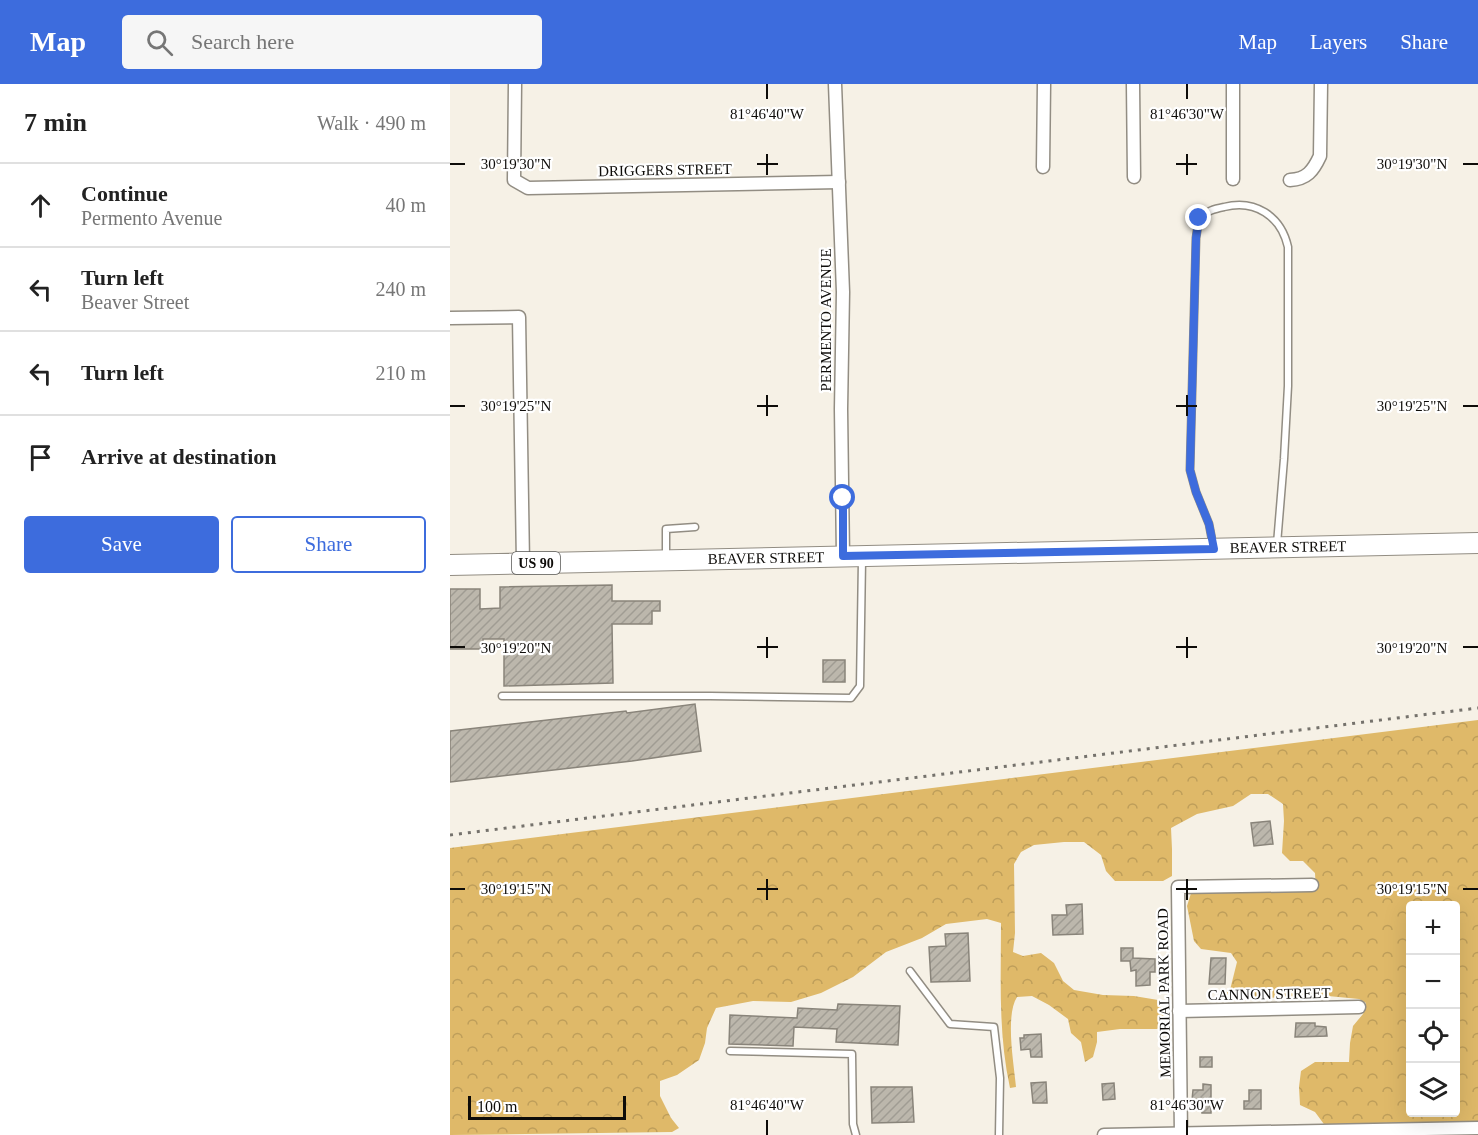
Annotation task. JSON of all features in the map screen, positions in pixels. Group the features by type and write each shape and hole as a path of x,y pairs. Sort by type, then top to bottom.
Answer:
{"main road":[{"name":"BEAVER STREET","path":"450,565 1478,543"}],"street":[{"name":"DRIGGERS STREET","path":"515,84 514,180 528,188 839,182"},
{"name":"PERMENTO AVENUE","path":"835,84 843,292 841,409 853,556"},
{"path":"1043,167 1044,84"},
{"path":"1133,84 1134,177"},
{"path":"1233,84 1233,179"},
{"path":"1290,180 1300,179 1307,175 1316,166 1320,156 1321,84"},
{"path":"450,318 519,316 524,563"},
{"name":"MEMORIAL PARK ROAD","path":"1181,1134 1178,887 1312,885"},
{"name":"CANNON STREET","path":"1179,1011 1359,1007"},
{"path":"1104,1135 1478,1128"}],"lane":[{"path":"1214,549 1209,524 1190,470 1196,238 1199,218 1207,211 1232,205 1248,205 1265,212 1282,230 1288,247 1287,386 1277,548"},
{"path":"666,560 666,529 695,527"},
{"path":"502,696 851,698 860,686 853,556"},
{"path":"910,971 950,1024 994,1027 1000,1078 999,1135"},
{"path":"730,1050 852,1054 853,1124 856,1135"}],"green space":[{"path":"1478,720 1478,1135 1332,1135 1315,1112 1300,1105 1301,1071 1315,1062 1349,1062 1353,1026 1363,1014 1366,1003 1359,999 1328,996 1233,999 1220,995 1230,990 1237,962 1231,953 1201,949 1194,941 1187,906 1192,890 1316,891 1315,873 1303,861 1290,861 1282,853 1283,804 1268,794 1251,794 1233,806 1197,814 1171,828 1172,876 1163,881 1115,881 1106,871 1101,855 1084,842 1034,845 1021,852 1014,864 1013,952 1023,956 1041,953 1054,963 1063,981 1074,990 1158,1000 1163,1013 1165,1025 1157,1029 1120,1029 1097,1032 1093,1057 1085,1062 1081,1042 1071,1033 1068,1019 1032,996 1017,997 1013,1005 1011,1028 1016,1087 1010,1088 1002,1026 1001,923 987,919 946,924 922,938 886,952 853,977 821,993 791,1002 753,1001 716,1008 707,1028 699,1060 677,1075 660,1081 660,1096 679,1128 672,1132 450,1135 450,848"}],"building":[{"path":"612,585 612,601 660,601 660,611 652,611 652,624 612,624 613,683 504,686 504,639 483,639 483,649 450,649 450,589 480,589 480,609 500,608 500,587"},
{"path":"823,660 845,660 845,682 823,682"},
{"path":"695,704 701,751 450,782 450,731"},
{"path":"1270,821 1273,844 1254,846 1251,823"},
{"path":"1082,904 1083,934 1053,935 1052,915 1067,915 1066,905"},
{"path":"968,933 970,981 931,982 929,947 946,946 945,934"},
{"path":"1121,948 1133,948 1133,958 1155,959 1155,972 1150,972 1150,985 1136,986 1136,970 1131,971 1130,961 1121,961"},
{"path":"1211,958 1226,958 1225,984 1209,984"},
{"path":"838,1004 900,1006 898,1045 836,1042 837,1029 794,1027 793,1046 729,1044 730,1015 797,1018 798,1008 837,1010"},
{"path":"1296,1023 1315,1023 1315,1026 1326,1027 1327,1036 1295,1037"},
{"path":"1041,1034 1042,1057 1031,1057 1030,1049 1021,1050 1020,1038 1024,1038 1024,1035"},
{"path":"1200,1057 1212,1057 1212,1067 1200,1067"},
{"path":"1046,1082 1047,1103 1033,1103 1031,1083"},
{"path":"1114,1083 1115,1099 1103,1100 1102,1084"},
{"path":"1203,1084 1211,1085 1211,1113 1202,1113 1202,1110 1198,1110 1198,1100 1192,1100 1193,1090 1203,1090"},
{"path":"871,1087 912,1087 914,1122 872,1123"},
{"path":"1249,1090 1261,1090 1261,1109 1244,1109 1244,1101 1249,1101"}],"railway":[{"path":"450,835 1478,708"}],"route":[{"path":"843,498 843,556 1214,549 1209,524 1193,484 1190,470 1196,238 1199,218"}]}
